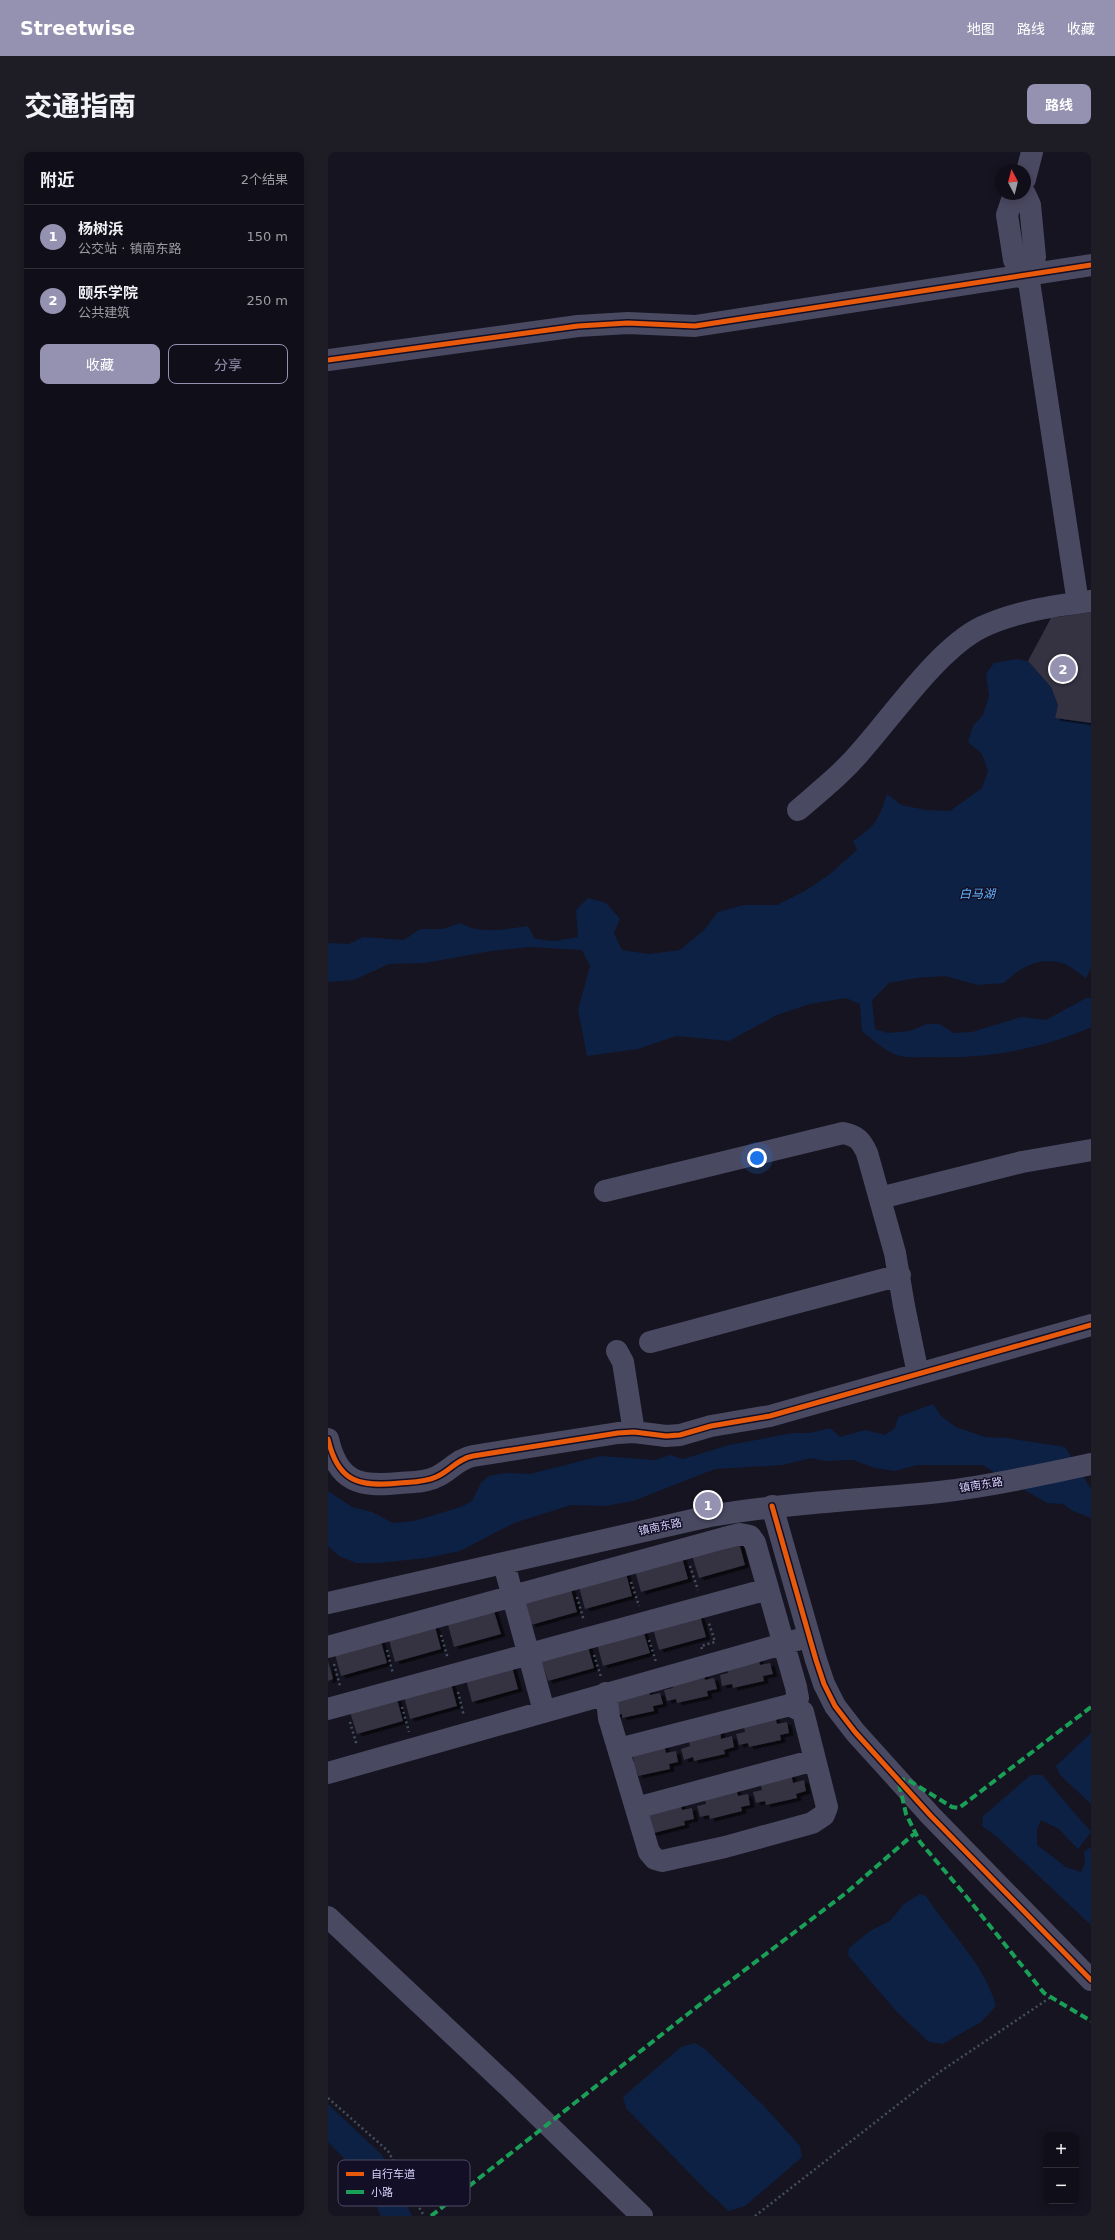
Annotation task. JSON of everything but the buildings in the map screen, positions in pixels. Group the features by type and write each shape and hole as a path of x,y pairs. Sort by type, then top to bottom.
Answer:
{"street":[{"path":"1029,164 1032,152"},
{"path":"1012,200 1006,215 1014,260 1028,275"},
{"path":"798,810 844,771 922,679 966,637 981,628 1004,618 1031,611 1084,602 1028,275 1035,257 1030,205 1027,200"},
{"path":"1009,234 1032,231"},
{"path":"328,360 578,326 628,323 695,326 1091,265"},
{"path":"605,1191 843,1132 853,1135 861,1140 867,1153 880,1198 900,1275 905,1313 918,1374"},
{"path":"880,1198 1022,1162 1091,1150"},
{"path":"650,1342 900,1275"},
{"path":"328,1439 334,1460 343,1472 355,1480 376,1486 434,1478 462,1458 634,1432 666,1436 680,1435 711,1426 770,1416 1091,1325"},
{"path":"617,1351 623,1362 634,1432"},
{"name":"镇南东路","path":"328,1603 710,1516 772,1506 940,1492 1006,1482 1089,1464"},
{"path":"772,1506 824,1684 835,1706 855,1732 932,1816 1091,1980"},
{"path":"328,1647 740,1534 750,1536 755,1543 798,1698 790,1705 619,1750"},
{"path":"504,1564 544,1711"},
{"path":"328,1709 768,1589"},
{"path":"328,1773 810,1637"},
{"path":"606,1694 609,1718 649,1852 655,1859 662,1861 724,1847 812,1823 824,1815 827,1807 803,1712 790,1705"},
{"path":"636,1808 815,1760"},
{"path":"328,1917 510,2088 642,2216"}],"path":[{"path":"755,2216 941,2071 1051,1997"},
{"path":"328,2098 388,2152 392,2160"},
{"path":"418,2206 424,2216"}],"water":[{"name":"白马湖","path":"1017,659 1028,661 1051,687 1058,705 1055,718 1091,723 1091,968 1086,978 1065,964 1045,961 1023,968 1004,983 978,985 945,976 916,978 889,983 872,1000 875,1029 888,1033 910,1031 927,1024 939,1024 954,1033 972,1032 1021,1017 1046,1020 1086,998 1091,998 1091,1027 1052,1042 1011,1051 970,1056 903,1057 885,1049 862,1031 860,1004 846,998 810,1004 777,1015 729,1041 676,1036 638,1049 587,1056 578,1010 590,966 582,950 530,947 491,951 425,963 389,964 354,980 328,982 328,943 349,944 363,937 404,940 420,929 443,929 460,923 469,927 485,930 502,930 528,926 535,939 555,941 578,937 576,910 588,898 606,903 620,919 614,933 622,950 649,954 680,950 704,930 718,912 744,905 777,905 805,891 830,874 857,850 853,841 867,831 876,821 887,794 901,805 926,810 950,811 982,788 988,771 982,754 968,742 973,726 983,715 989,696 986,674 994,663"},
{"path":"933,1404 941,1416 956,1427 985,1437 1006,1438 1065,1447 1091,1489 1091,1518 1073,1511 1063,1504 1047,1503 982,1465 917,1465 895,1471 875,1468 853,1460 825,1461 811,1458 783,1465 715,1469 633,1501 605,1506 571,1505 514,1523 460,1551 426,1558 379,1563 356,1563 339,1556 328,1546 328,1491 352,1507 372,1512 393,1523 414,1521 461,1507 472,1501 481,1483 489,1476 505,1473 530,1474 601,1456 655,1460 670,1455 683,1459 729,1445 793,1433 810,1433 830,1428 840,1437 865,1430 885,1435 895,1428 898,1417"},
{"path":"1091,1733 1091,1804 1060,1775 1056,1766"},
{"path":"1031,1775 1042,1775 1091,1832 1078,1849 1059,1829 1041,1820 1037,1829 1037,1845 1066,1867 1081,1872 1085,1864 1084,1852 1091,1847 1091,1925 997,1837 982,1826 983,1816"},
{"path":"920,1894 926,1896 975,1962 984,1976 996,2006 981,2022 943,2044 929,2042 897,2012 848,1955 849,1948 870,1931 890,1921 904,1904"},
{"path":"695,2043 706,2050 764,2106 800,2146 802,2157 745,2206 729,2211 703,2187 626,2108 623,2097 681,2047"},
{"path":"328,2104 382,2155 384,2160 346,2160 328,2142"},
{"path":"376,2206 407,2206 412,2216 381,2216"}],"marked path":[{"path":"1091,1707 959,1808 952,1807 908,1780 898,1779 906,1814 920,1842 961,1890 1044,1993 1091,2021"},
{"path":"470,2185 712,1995 846,1893 915,1833"},
{"path":"431,2216 444,2206"}],"cycle path":[{"path":"328,360 578,326 628,323 695,326 1091,265"},
{"path":"328,1439 332,1454 338,1465 353,1479 373,1484 423,1481 432,1479 445,1472 458,1462 473,1456 618,1433 634,1432 666,1436 680,1435 711,1426 770,1416 1091,1325"},
{"path":"772,1506 816,1660 824,1684 835,1706 855,1732 931,1816 1091,1980"}],"place":[{"name":"颐乐学院","path":"1063,669"},
{"name":"杨树浜","path":"708,1505"}]}
